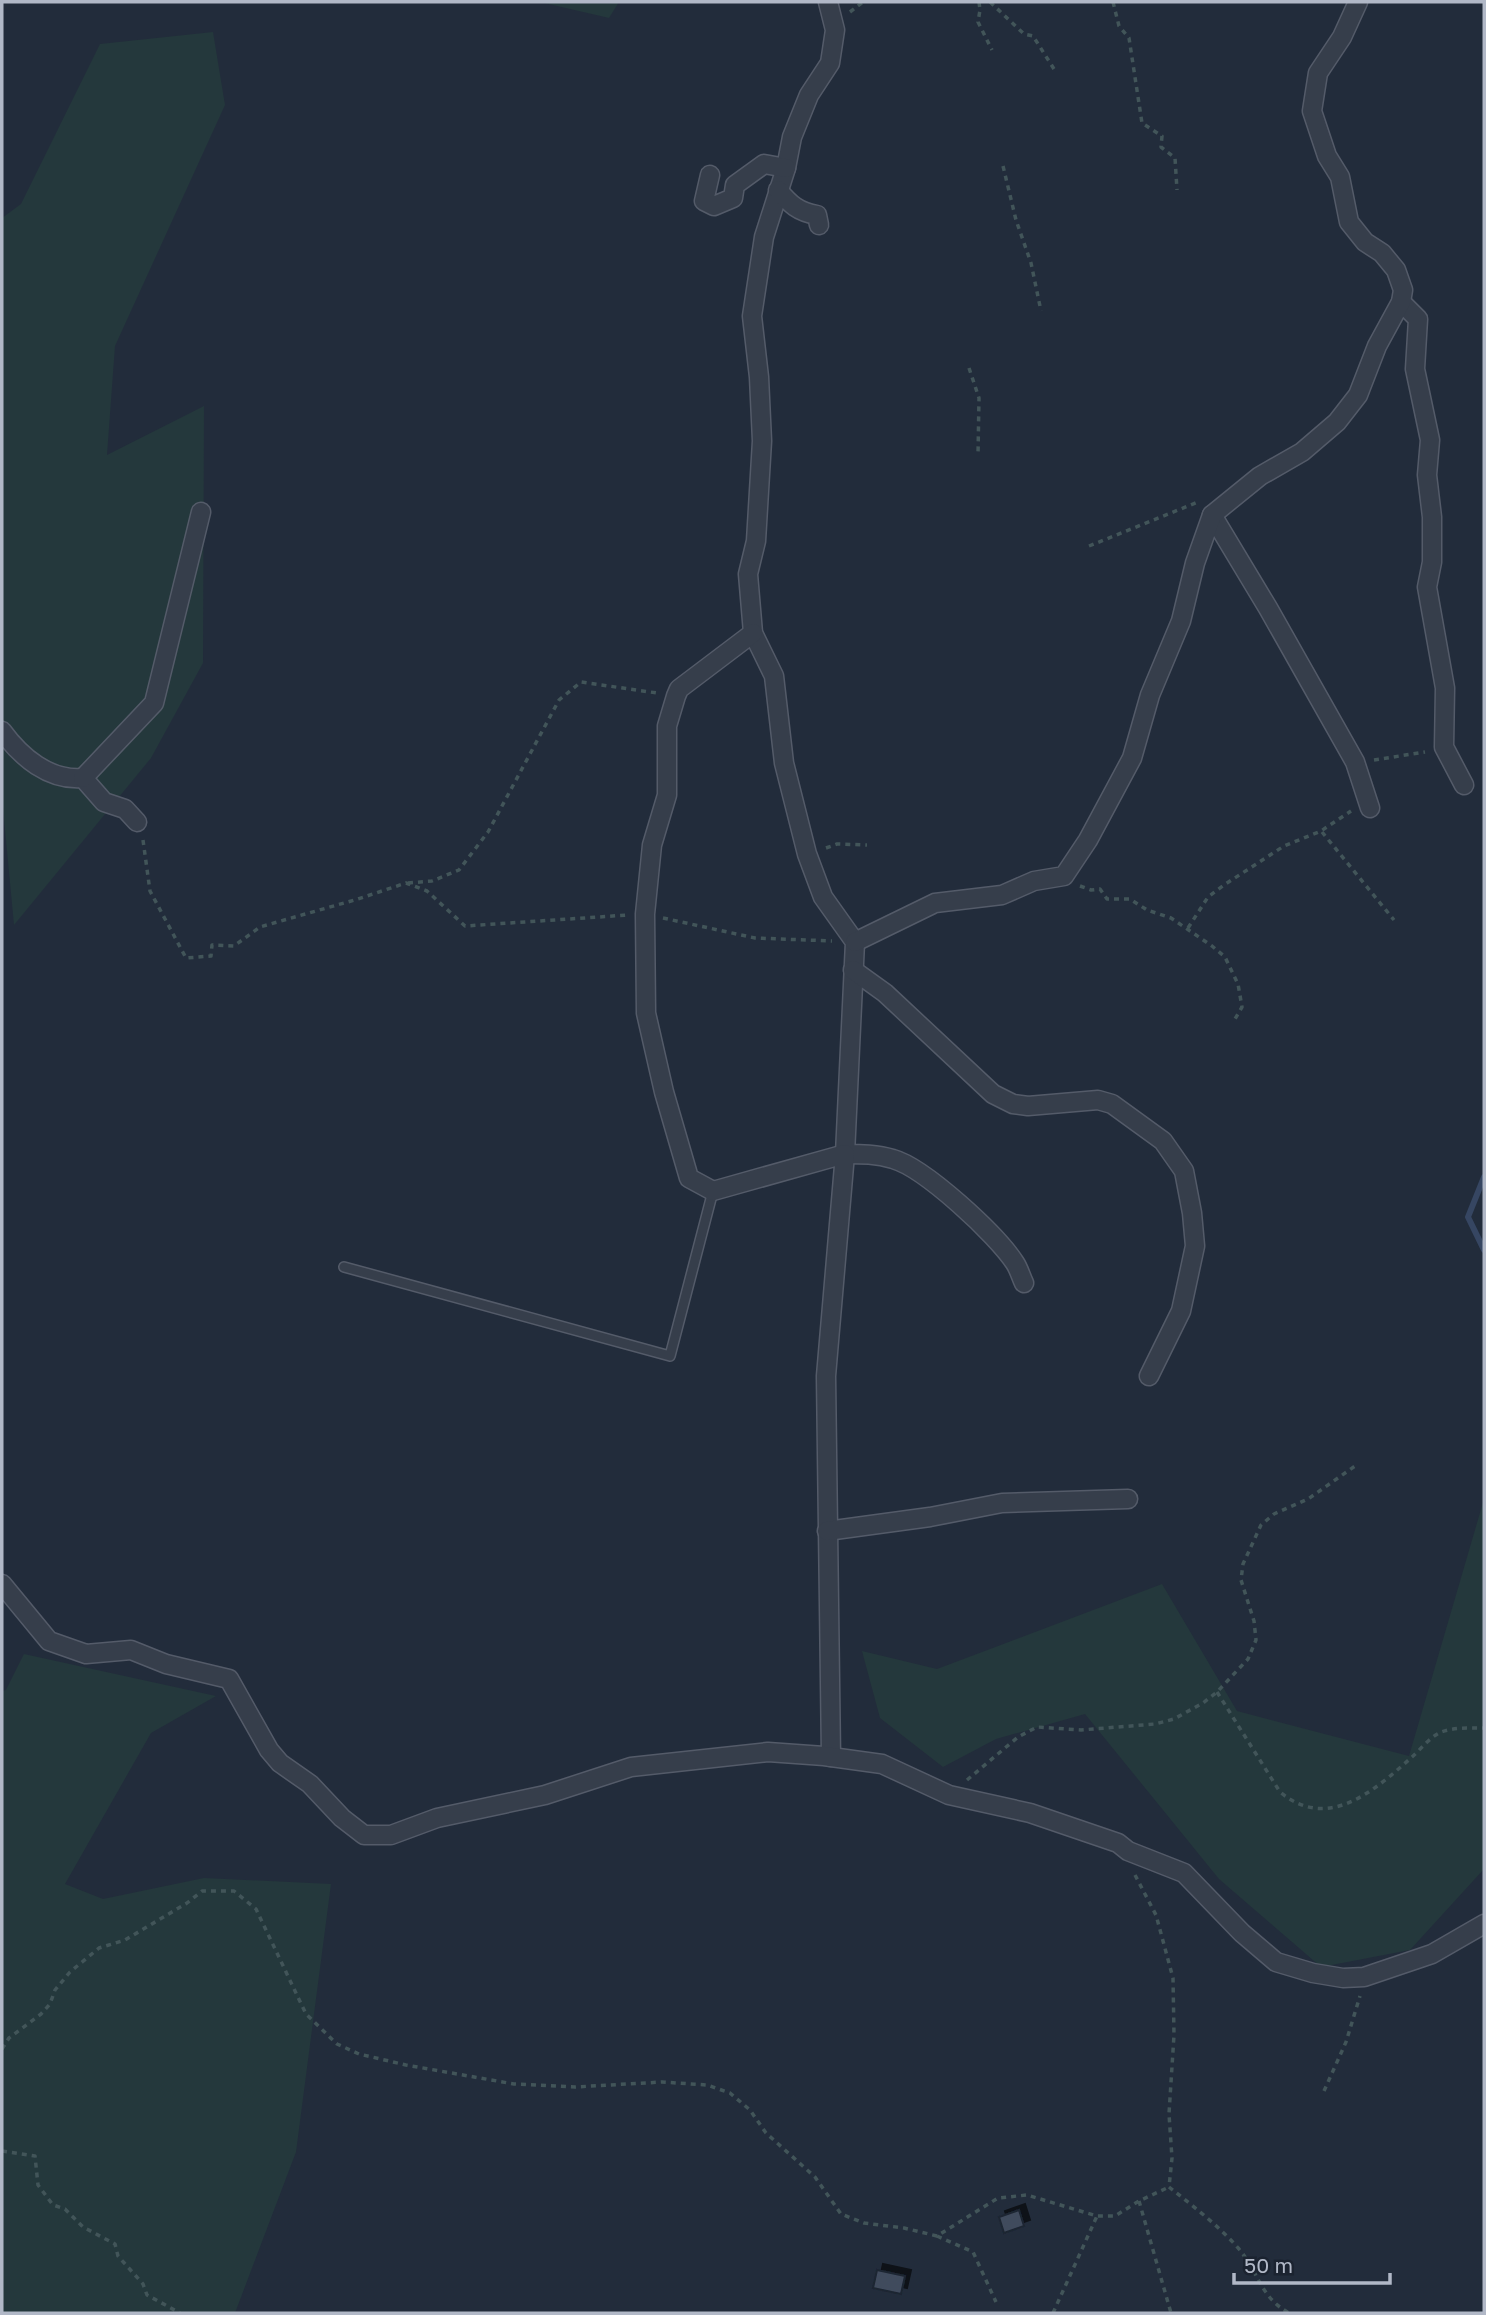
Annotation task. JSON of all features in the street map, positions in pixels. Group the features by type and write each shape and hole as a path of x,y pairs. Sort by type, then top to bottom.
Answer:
{"street":[{"path":"828,2 835,30 830,63 808,95 792,137 786,168 764,237 752,316 762,440 755,541 748,574 753,633 774,676 783,763 807,854 823,897 855,942 845,1154 826,1376 831,1757"},
{"path":"855,942 935,903 1002,895 1034,881 1064,876 1112,799 1132,758 1150,695 1181,621 1195,563 1212,515 1261,476 1302,452 1336,422 1358,395 1377,346 1401,302 1403,290 1396,270 1382,253 1365,242 1349,222 1339,177 1327,156 1312,111 1318,73 1342,37 1358,2"},
{"path":"710,175 704,201 714,206 733,198 736,185 764,164 786,168"},
{"path":"778,190 792,207 817,215 819,225"},
{"path":"1401,302 1418,319 1415,369 1430,440 1427,475 1432,517 1432,562 1427,587 1444,688 1444,747 1464,785"},
{"path":"2,731 14,748 44,770 68,779 83,778 154,703 201,512"},
{"path":"1212,515 1355,762 1370,808"},
{"path":"753,633 680,689 676,696 667,726 667,795 652,845 645,914 646,1013 664,1092 689,1178 713,1191 845,1154 869,1154 896,1160 932,1181 996,1238 1017,1265 1024,1283"},
{"path":"83,778 104,802 125,809 137,822"},
{"path":"853,970 885,993 993,1094 1013,1104 1028,1106 1098,1100 1112,1104 1163,1141 1184,1171 1195,1246 1181,1311 1149,1376"},
{"path":"827,1531 930,1517 1002,1503 1128,1499"},
{"path":"2,1584 49,1641 86,1654 131,1650 166,1664 229,1679 269,1750 280,1763 310,1784 342,1818 364,1835 391,1835 437,1818 545,1795 631,1767 768,1752 831,1757 882,1764 949,1795 1030,1813 1118,1843 1128,1851 1184,1873 1242,1933 1276,1962 1313,1973 1343,1978 1364,1977 1432,1954 1484,1924"}],"lane":[{"path":"344,1267 670,1356 713,1191"}],"path":[{"path":"979,2 978,22 992,50"},
{"path":"990,2 1024,34 1033,36 1054,69"},
{"path":"1112,2 1119,26 1129,38 1142,123 1162,135 1161,147 1175,158 1177,190"},
{"path":"1003,166 1016,220 1031,263 1041,311"},
{"path":"969,368 979,398 978,455"},
{"path":"1089,547 1203,500 1212,515"},
{"path":"137,822 141,831 150,891 186,958 211,956 212,945 234,946 260,927 358,900 406,883 432,881 459,870 488,832 559,700 581,682 676,696"},
{"path":"1355,762 1405,756 1444,747"},
{"path":"1188,929 1209,897 1224,885 1284,846 1321,831 1352,811 1370,808"},
{"path":"1321,831 1394,919"},
{"path":"807,854 836,844 867,845"},
{"path":"1067,872 1078,885 1100,890 1107,899 1130,900 1147,910 1171,918 1225,957 1238,984 1242,1007 1235,1019"},
{"path":"406,883 427,891 464,926 645,914 755,939 855,942"},
{"path":"949,1795 1018,1737 1037,1727 1082,1730 1155,1724 1174,1719 1217,1692 1248,1659 1256,1640 1254,1621 1241,1580 1243,1564 1261,1525 1274,1514 1308,1499 1355,1466"},
{"path":"1217,1692 1280,1792 1293,1803 1327,1810 1350,1804 1396,1772 1438,1733 1455,1728 1484,1728"},
{"path":"1118,1843 1156,1915 1173,1978 1174,2035 1169,2114 1172,2158 1169,2187"},
{"path":"2,2049 9,2038 50,2004 55,1990 70,1972 99,1948 125,1940 202,1891 234,1891 256,1909 306,2014 337,2044 359,2054 406,2066 514,2084 575,2087 662,2082 707,2085 730,2093 750,2110 766,2133 816,2177 841,2214 863,2223 904,2228 937,2236 974,2252 996,2301"},
{"path":"1324,2091 1357,2012 1364,1977"},
{"path":"2,2151 35,2156 38,2185 53,2205 65,2209 83,2227 115,2244 118,2256 143,2284 147,2295 180,2313"},
{"path":"937,2236 998,2198 1027,2195 1097,2216 1115,2216 1169,2187"},
{"path":"1169,2187 1238,2248 1253,2268 1264,2292 1276,2306 1289,2313"},
{"path":"1139,2201 1171,2313"},
{"path":"1053,2313 1097,2216"}],"green space":[{"path":"540,2 619,2 609,18"},
{"path":"213,32 225,105 115,346 107,455 204,406 203,663 151,758 14,925 2,798 2,218 21,204 100,44"},
{"path":"1484,1499 1484,1869 1410,1950 1321,1967 1219,1879 1085,1714 996,1739 943,1767 880,1718 862,1651 937,1669 1162,1584 1237,1711 1409,1756"},
{"path":"24,1654 216,1696 151,1733 65,1884 103,1899 204,1878 331,1884 296,2152 235,2313 2,2313 2,1691 6,1690"}],"building":[{"path":"1019,2210 1024,2226 1004,2233 999,2217"},
{"path":"877,2270 905,2276 901,2294 873,2288"}],"waterway":[{"path":"1484,1177 1468,1217 1484,1250"}]}
